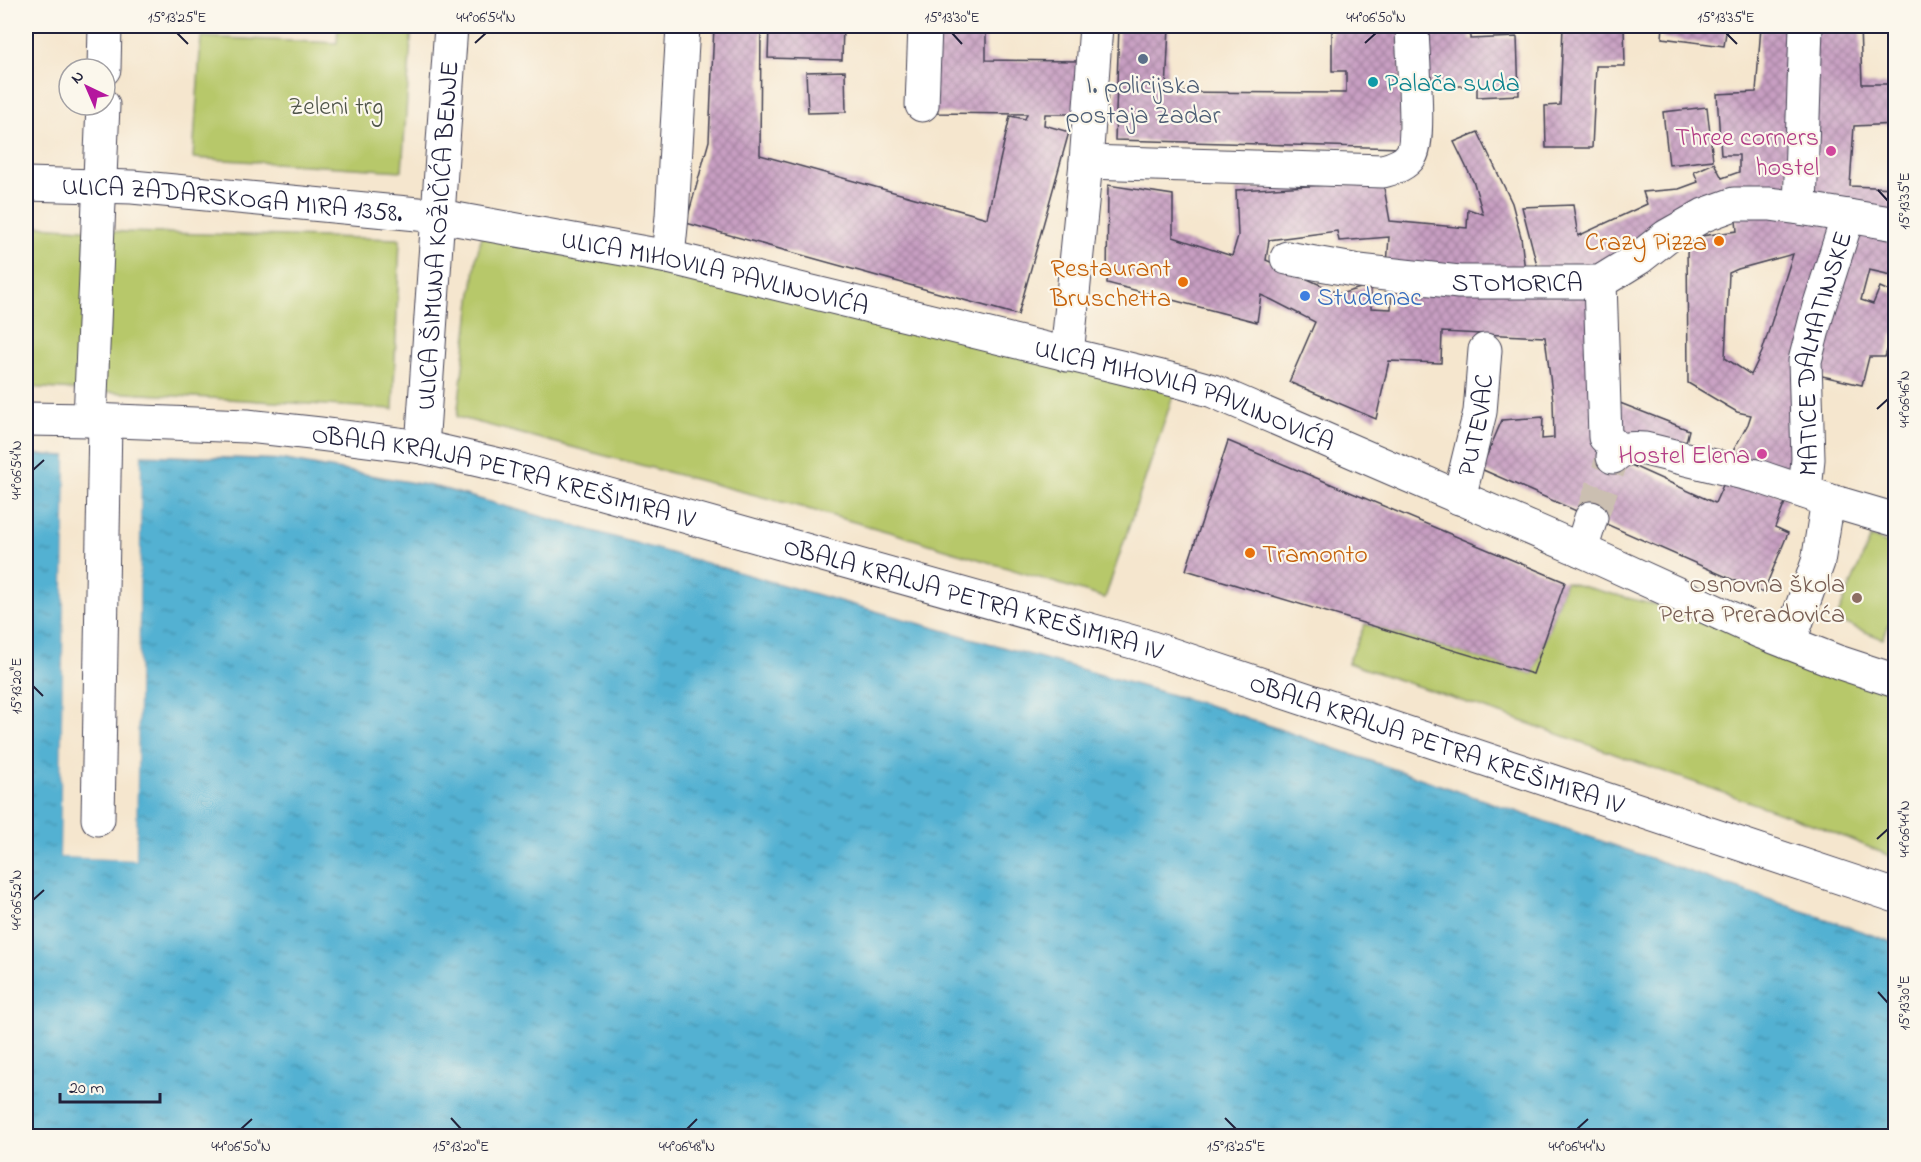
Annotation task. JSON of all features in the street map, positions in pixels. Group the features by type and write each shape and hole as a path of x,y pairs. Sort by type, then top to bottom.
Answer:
{"street":[{"path":"104,57 105,26"},
{"name":"ULICA ŠIMUNA KOŽIČIĆA BENJE","path":"422,447 451,26"},
{"path":"668,257 683,26"},
{"path":"921,105 925,26"},
{"path":"1067,355 1086,162 1096,26"},
{"path":"1086,162 1383,171 1400,165 1412,155 1416,136 1412,26"},
{"path":"1800,208 1806,26"},
{"path":"98,819 97,420 103,117"},
{"name":"ULICA ZADARSKOGA MIRA 1358.","path":"26,184 100,185 439,216"},
{"name":"STOMORICA","path":"1287,258 1359,271 1460,282 1600,282 1639,258 1666,236 1704,215 1734,204 1770,204 1896,224"},
{"name":"ULICA MIHOVILA PAVLINOVIĆA","path":"439,216 668,257 1213,391 1581,550 1789,643 1896,681"},
{"name":"MATICE DALMATINSKE","path":"1789,643 1818,562 1817,496 1808,459 1804,361 1848,216"},
{"path":"1600,282 1605,436 1616,454 1631,447 1717,465 1896,520"},
{"name":"PUTEVAC","path":"1459,498 1480,412 1485,350"},
{"name":"OBALA KRALJA PETRA KREŠIMIRA IV","path":"26,419 246,426 422,447 513,468 1140,644 1896,896"},
{"path":"1581,550 1591,518"}],"green space":[{"name":"Zeleni trg","path":"338,26 412,26 402,171 193,158 201,37 337,43"},
{"path":"26,225 125,232 400,239 393,409 26,387"},
{"path":"483,231 1178,381 1105,598 801,507 457,417 476,259"},
{"path":"1871,537 1895,547 1895,610 1883,639 1836,620"},
{"path":"1565,582 1761,632 1895,681 1895,858 1823,828 1516,719 1348,663 1365,624 1533,674"}],"water":[{"path":"26,454 66,456 60,857 136,860 141,455 285,460 437,487 1218,708 1895,943 1895,1136 26,1136"}],"pier":[{"path":"139,453 141,455 136,860 60,857 66,456 68,454 63,855 133,857"}],"building":[{"path":"714,26 761,26 760,155 987,218 1010,116 1025,119 1027,114 932,113 933,26 986,26 986,60 1080,61 1079,114 1045,114 1044,125 1069,132 1018,315 686,223 709,141"},
{"path":"769,26 843,26 842,60 768,58"},
{"name":"Palača suda","path":"1119,26 1169,26 1166,92 1346,93 1346,71 1332,71 1332,26 1400,26 1402,148 1115,140"},
{"path":"1424,26 1470,26 1470,39 1517,37 1519,95 1477,97 1477,85 1427,88"},
{"path":"1563,26 1624,26 1625,66 1596,66 1592,148 1546,148 1545,106 1560,105"},
{"path":"1663,26 1727,26 1724,46 1662,38"},
{"path":"1761,26 1793,26 1787,196 1585,270 1539,273 1522,207 1573,205 1578,236 1647,204 1643,192 1679,189 1698,182 1694,172 1714,163 1722,178 1739,172 1739,155 1721,155 1717,94 1756,92"},
{"path":"1814,26 1860,26 1862,84 1896,84 1896,124 1854,126 1850,186 1896,188 1896,217 1806,207"},
{"path":"845,71 846,112 808,113 806,72"},
{"path":"1707,107 1713,160 1669,165 1663,112"},
{"path":"1478,132 1512,203 1521,237 1525,271 1387,265 1389,237 1339,241 1337,231 1269,240 1266,260 1340,294 1371,285 1371,308 1391,309 1392,289 1593,290 1613,457 1715,503 1728,474 1787,498 1775,527 1788,533 1763,593 1481,469 1502,420 1543,417 1542,439 1554,438 1553,401 1545,337 1442,332 1441,363 1389,361 1376,419 1289,382 1315,322 1272,300 1261,295 1257,322 1107,283 1108,185 1173,195 1173,237 1232,256 1238,236 1236,190 1383,182 1390,221 1467,228 1468,209 1483,214 1474,183 1454,142"},
{"path":"1735,210 1834,223 1797,483 1728,460 1751,415 1737,412 1688,383 1687,238 1737,231","holes":["1793,254 1762,352 1751,375 1725,358 1729,273"]},
{"path":"1855,225 1896,230 1896,276 1869,270 1861,300 1873,304 1880,287 1896,294 1896,334 1893,333 1885,357 1869,357 1862,385 1809,373"},
{"path":"1620,403 1689,430 1684,450 1610,435"},
{"path":"1228,441 1565,582 1533,674 1186,570"}],"tunnel":[{"path":"1591,518 1613,457"}],"place":[{"name":"I. policijska postaja Zadar","path":"1143,59"},
{"name":"Palača suda","path":"1373,82"},
{"name":"Three corners hostel","path":"1831,151"},
{"name":"Crazy Pizza","path":"1719,241"},
{"name":"Restaurant Bruschetta","path":"1183,282"},
{"name":"Studenac","path":"1305,296"},
{"name":"Hostel Elena","path":"1762,454"},
{"name":"Tramonto","path":"1250,553"},
{"name":"Osnovna škola Petra Preradovića","path":"1857,598"}]}
